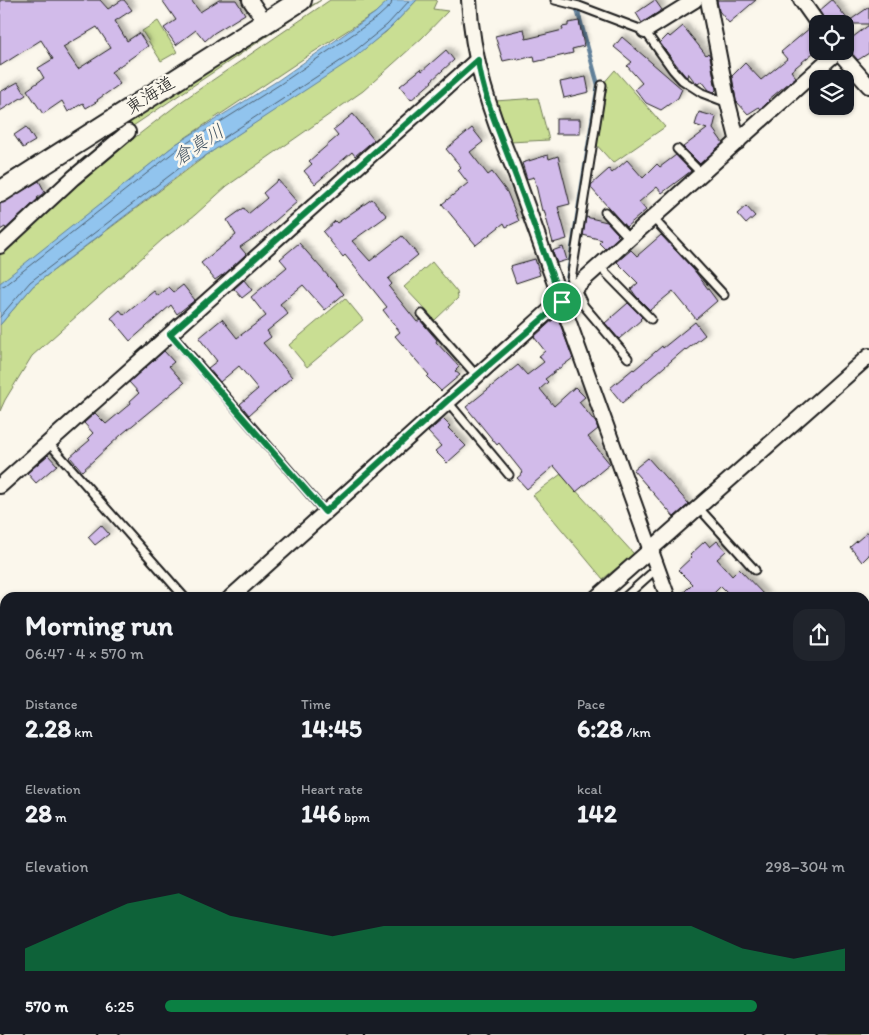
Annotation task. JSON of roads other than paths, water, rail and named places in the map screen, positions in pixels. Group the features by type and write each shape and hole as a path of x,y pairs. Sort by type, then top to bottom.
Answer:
{"main road":[{"name":"東海道","path":"0,192 300,0"}],"street":[{"path":"250,0 264,22"},
{"path":"469,0 479,72 494,121 569,295 666,592"},
{"path":"645,31 695,0"},
{"path":"708,0 728,103 738,142"},
{"path":"801,0 812,15"},
{"path":"0,486 478,60"},
{"path":"237,592 828,60"},
{"path":"846,60 869,86"},
{"path":"0,246 73,178 128,132"},
{"path":"603,592 869,356"}],"lane":[{"path":"555,0 578,3 645,31 682,80 702,93 728,103"},
{"path":"602,85 569,295 584,306 628,358"},
{"path":"677,149 702,174"},
{"path":"605,212 630,239"},
{"path":"653,218 724,295"},
{"path":"600,267 651,320"},
{"path":"422,314 477,376"},
{"path":"170,334 325,512"},
{"path":"447,401 509,476"},
{"path":"48,442 180,592"},
{"path":"698,507 755,570"},
{"path":"631,592 654,572 660,574"}],"water":[{"name":"倉真川","path":"389,0 417,0 390,28 354,58 193,164 33,286 0,325 0,283 176,144 277,81 375,13"}],"waterway":[{"path":"567,281 598,85 577,9"}]}
